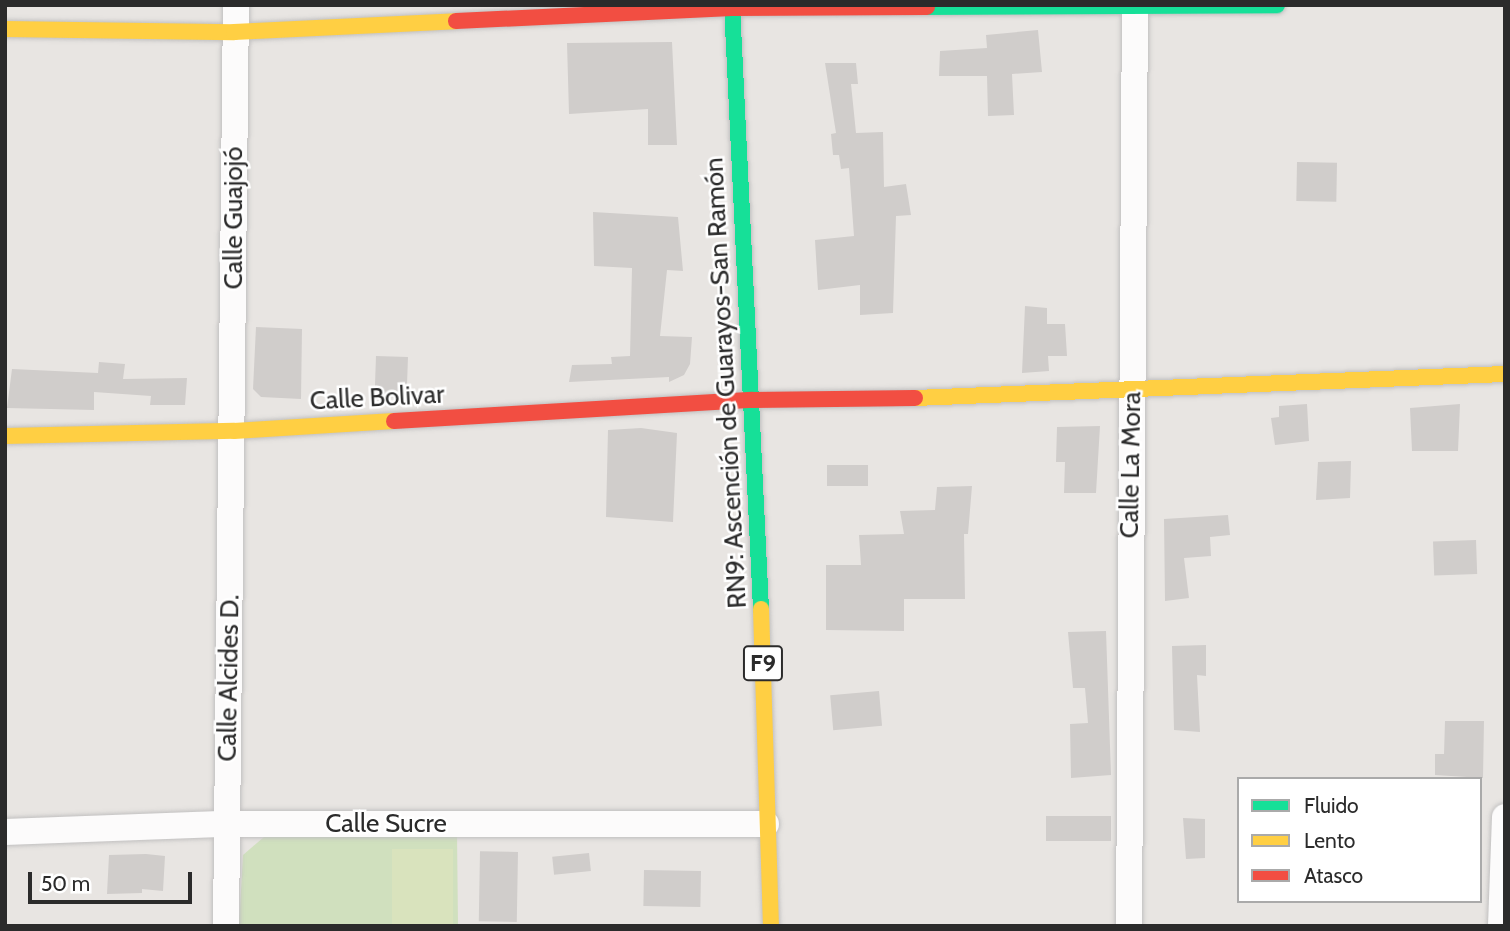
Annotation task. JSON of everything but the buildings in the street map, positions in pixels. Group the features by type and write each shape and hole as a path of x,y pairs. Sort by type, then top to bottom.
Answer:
{"main road":[{"path":"5,29 234,32 732,7 1277,5"},
{"name":"RN9: Ascención de Guarayos-San Ramón","path":"732,7 752,400 771,926"},
{"name":"Calle Bolivar","path":"5,436 234,431 752,400 1132,391 1505,374"}],"street":[{"name":"Calle Guajojó","path":"234,431 236,5"},
{"name":"Calle La Mora","path":"1129,926 1135,6"},
{"name":"Calle Alcides D.","path":"226,926 234,431"},
{"path":"1501,926 1505,817"},
{"name":"Calle Sucre","path":"5,832 226,824 766,824"}],"green space":[{"path":"457,833 458,926 239,926 243,855 264,837"},
{"path":"392,849 453,849 453,926 392,926"}],"traffic: fast":[{"path":"732,5 761,609"},
{"path":"927,7 1277,5"}],"traffic: slow":[{"path":"5,29 234,32 456,21"},
{"path":"915,398 1505,374"},
{"path":"5,436 234,431 394,421"},
{"path":"761,609 771,926"}],"traffic: jam":[{"path":"456,21 732,8 927,7"},
{"path":"394,421 752,400 915,398"}]}
